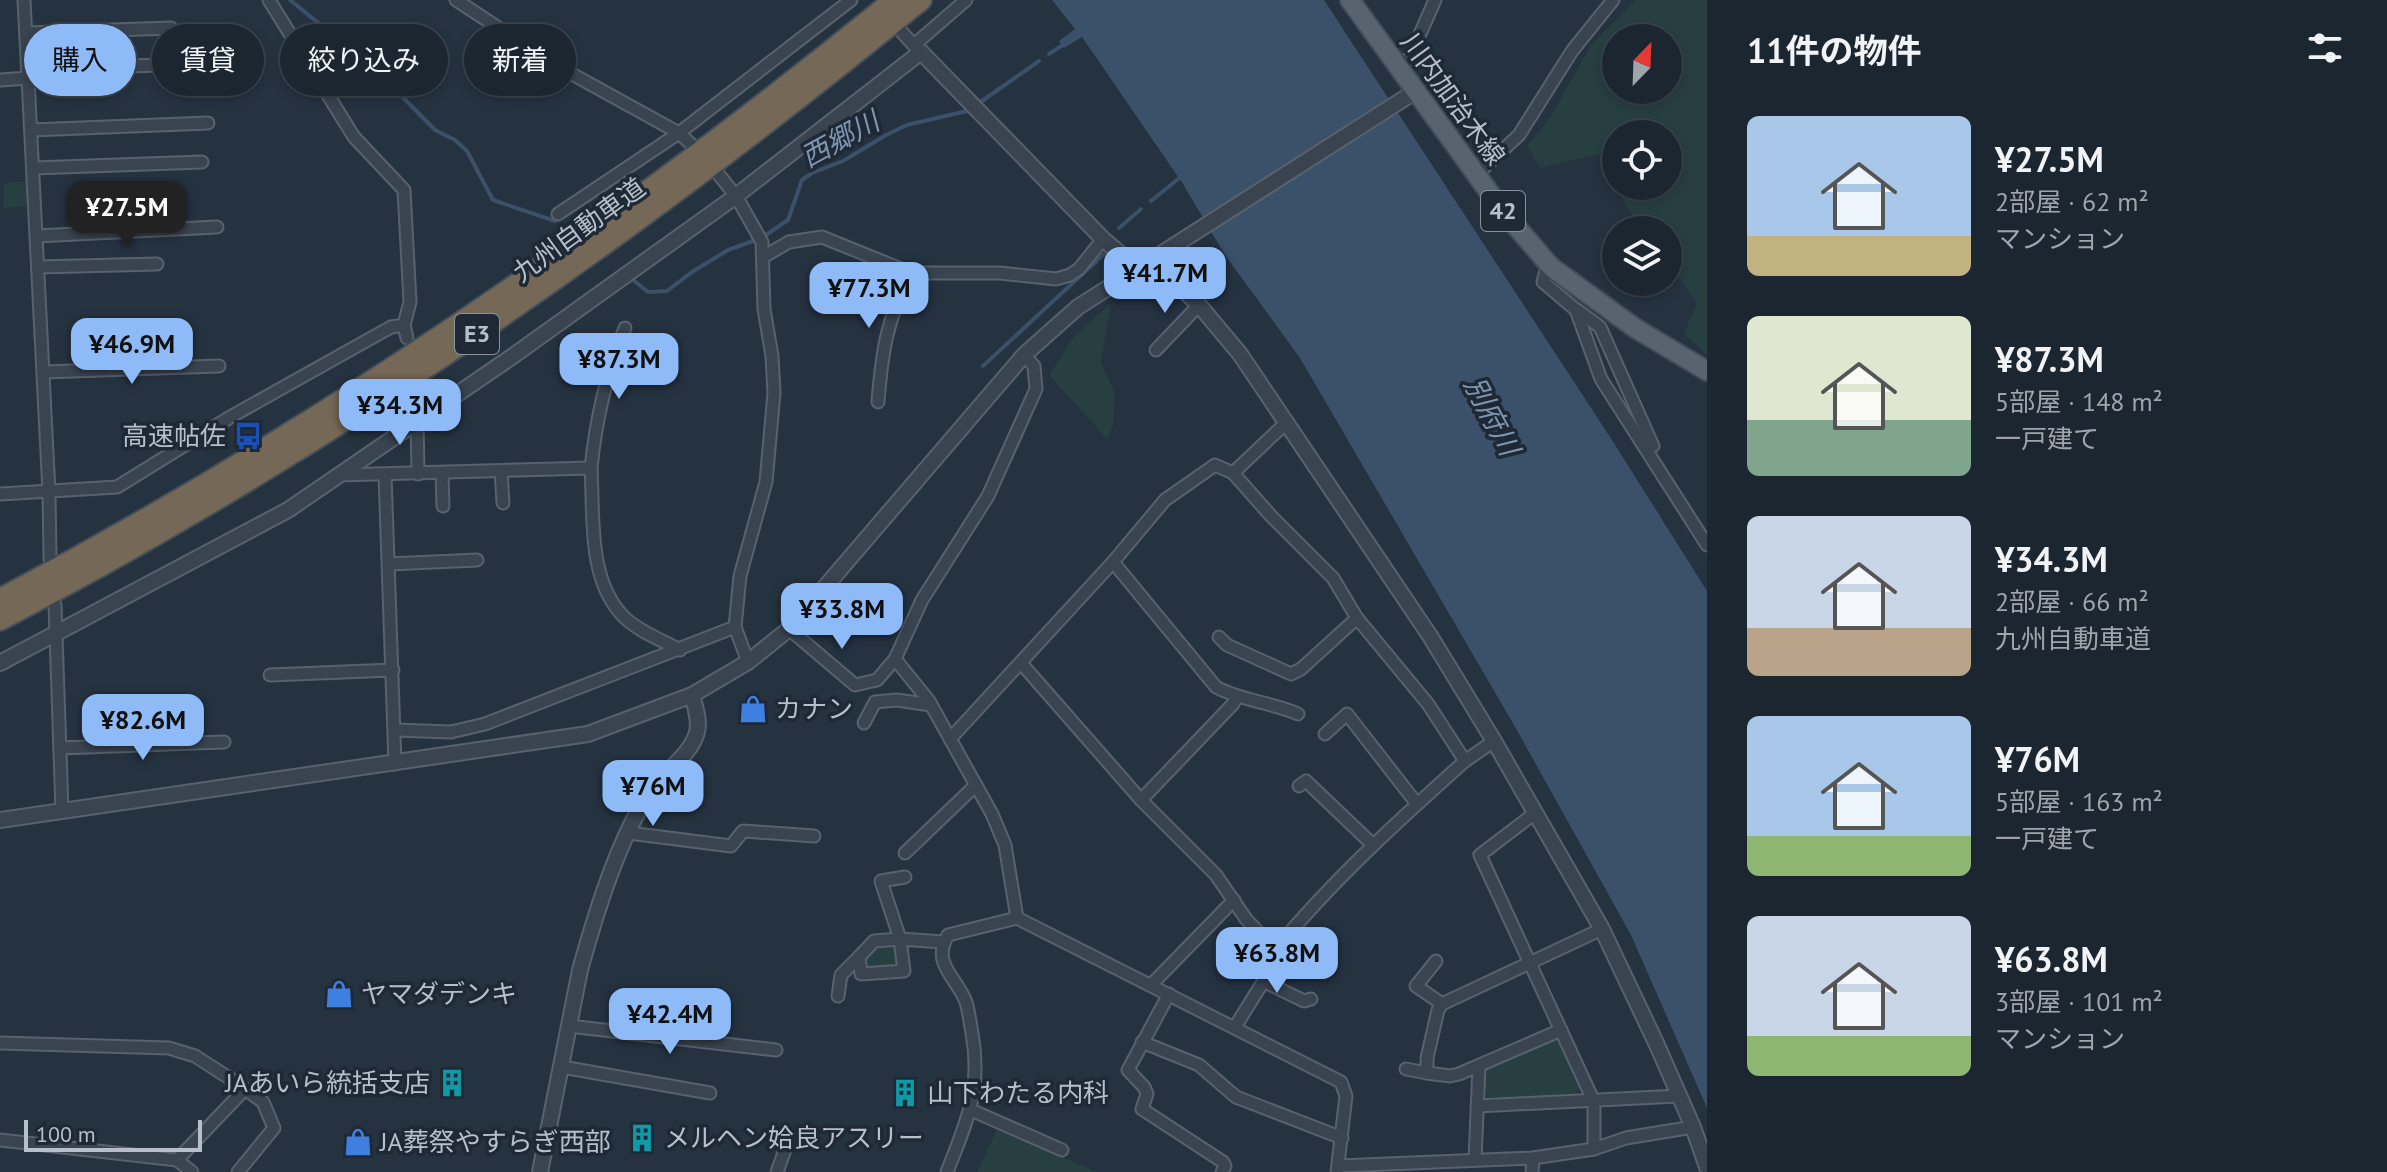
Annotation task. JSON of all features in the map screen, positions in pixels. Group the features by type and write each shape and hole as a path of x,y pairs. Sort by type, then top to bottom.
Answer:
{"highway":[{"name":"九州自動車道","path":"0,620 242,484 496,322 792,106 921,0"},
{"name":"九州自動車道","path":"0,599 231,470 483,309 644,196 780,92 880,2"}],"main road":[{"name":"川内加治木線","path":"1350,0 1398,66 1411,95 1551,267 1635,328 1707,371"}],"street":[{"path":"24,0 25,24"},
{"path":"269,0 354,137 404,190 410,302 404,325 407,338"},
{"path":"456,0 552,63 679,133 693,146"},
{"path":"558,214 679,133 851,0"},
{"path":"0,663 288,510 513,356 736,196 917,48 966,0"},
{"path":"1398,66 1409,59 1435,0"},
{"path":"1476,175 1519,135 1572,51 1613,0"},
{"path":"901,31 1103,239 1138,269 1172,279 1199,305 1240,354 1430,636 1602,929 1652,1033 1707,1167"},
{"path":"0,80 24,75"},
{"path":"0,820 588,734 692,695 748,662 789,629 1024,355 1078,307 1411,95"},
{"path":"29,96 50,559"},
{"path":"31,130 208,123"},
{"path":"33,168 202,162"},
{"path":"719,175 736,196 762,242 764,309 772,356 774,393 766,482 740,576 735,627 748,662"},
{"path":"36,236 217,227"},
{"path":"763,257 789,242 822,237 911,273 1000,273 1056,279 1079,269 1103,239"},
{"path":"38,267 157,264"},
{"path":"1551,267 1543,282 1600,327 1657,454 1674,480"},
{"path":"878,402 885,337 894,304 911,273"},
{"path":"1156,350 1199,305"},
{"path":"1576,310 1601,379 1707,545"},
{"path":"0,494 117,487 232,416 391,327 404,325"},
{"path":"625,328 602,396 591,468 596,553 603,591 625,618 680,650"},
{"path":"789,629 855,685 877,680 895,659 922,600 988,496 1036,389 1034,366 1024,355"},
{"path":"43,372 219,366"},
{"path":"418,474 423,416 421,395"},
{"path":"1233,473 1287,422"},
{"path":"950,739 1113,562 1165,500 1215,465 1233,473 1280,526 1333,578 1357,618 1428,704 1465,761"},
{"path":"337,475 591,468"},
{"path":"501,471 503,503"},
{"path":"442,473 443,506"},
{"path":"385,475 395,764"},
{"path":"389,564 477,560"},
{"path":"1113,562 1208,680 1236,698 1277,705 1298,714"},
{"path":"55,605 62,811"},
{"path":"1219,637 1227,645 1291,674 1301,669 1357,618"},
{"path":"395,730 451,732 485,724 735,627"},
{"path":"895,659 931,705 1005,845 1017,918"},
{"path":"1021,663 1141,800 1216,875 1275,950 1276,961 1235,1027"},
{"path":"270,675 393,670"},
{"path":"540,1172 589,937 629,833 650,791 691,745 697,732 692,695"},
{"path":"1141,800 1236,698"},
{"path":"864,723 875,702 897,700 931,705"},
{"path":"1325,734 1347,714 1417,804"},
{"path":"1275,950 1372,844 1465,761 1494,741"},
{"path":"60,748 224,742"},
{"path":"1299,786 1306,781 1372,844"},
{"path":"905,853 976,785"},
{"path":"1535,813 1480,855 1594,1102 1594,1149"},
{"path":"629,833 731,846 743,831 814,836"},
{"path":"859,957 861,974 904,971 900,939 881,881 905,877"},
{"path":"1151,985 1234,900"},
{"path":"947,1172 976,1089 973,1037 965,1002 941,959 943,942 948,935 1017,918 1341,1082 1346,1096 1338,1169 1533,1158 1594,1149 1637,1136 1693,1127"},
{"path":"1427,1073 1427,1058 1442,1004 1602,929"},
{"path":"838,996 841,975 874,941 943,942"},
{"path":"1436,961 1416,986 1442,1004"},
{"path":"1265,982 1304,1001 1311,999"},
{"path":"1169,994 1128,1070 1147,1094 1142,1109 1223,1162 1222,1172"},
{"path":"569,1026 776,1050"},
{"path":"1406,1069 1450,1076 1561,1030"},
{"path":"1142,1042 1199,1065 1236,1097 1342,1138"},
{"path":"0,1043 169,1048 195,1056 263,1102 274,1128 238,1172"},
{"path":"1475,1160 1479,1066"},
{"path":"562,1067 710,1093"},
{"path":"177,1160 244,1090"},
{"path":"1477,1106 1678,1096"},
{"path":"971,1110 1062,1150"},
{"path":"0,1140 177,1160 192,1172"},
{"path":"777,1172 787,1144"},
{"path":"1532,1172 1533,1158"}],"green space":[{"path":"1636,0 1707,0 1707,356 1684,333 1697,303 1682,282 1682,216 1634,216 1623,200 1682,200 1682,120 1602,120 1602,158 1600,154 1540,168 1527,146 1550,118 1591,45 1602,34 1602,104 1682,104 1682,24 1612,24"},
{"path":"29,181 30,206 3,208 4,183"},
{"path":"1111,303 1101,362 1115,394 1113,425 1107,439 1049,375 1073,338"},
{"path":"899,940 902,969 864,972 862,958 876,942"},
{"path":"1557,1039 1579,1087 1577,1096 1485,1097 1485,1070"},
{"path":"997,1129 1097,1172 977,1172"}],"water":[{"name":"別府川","path":"1052,0 1324,0 1707,591 1707,1108 1631,935 1514,725 1300,358 1225,255 1183,184 1082,37 1064,48 1059,41 1075,29"}],"waterway":[{"path":"290,0 374,68 435,130 455,140 467,151 493,200 555,221"},
{"path":"1049,54 1064,44"},
{"name":"西郷川","path":"982,101 1039,61"},
{"name":"西郷川","path":"763,237 788,220 802,180 812,173 843,161 907,125 967,111"},
{"path":"1151,201 1183,175"},
{"path":"1119,228 1141,209"},
{"name":"西郷川","path":"632,279 648,292 667,291 728,250 753,241"},
{"path":"983,366 1104,254"}],"place":[{"name":"高速帖佐","path":"248,436"},
{"name":"カナン","path":"753,709"},
{"name":"ヤマダデンキ","path":"339,994"},
{"name":"JAあいら統括支店","path":"452,1083"},
{"name":"山下わたる内科","path":"905,1093"},
{"name":"メルヘン姶良アスリー","path":"642,1138"},
{"name":"JA葬祭やすらぎ西部","path":"358,1142"}]}
